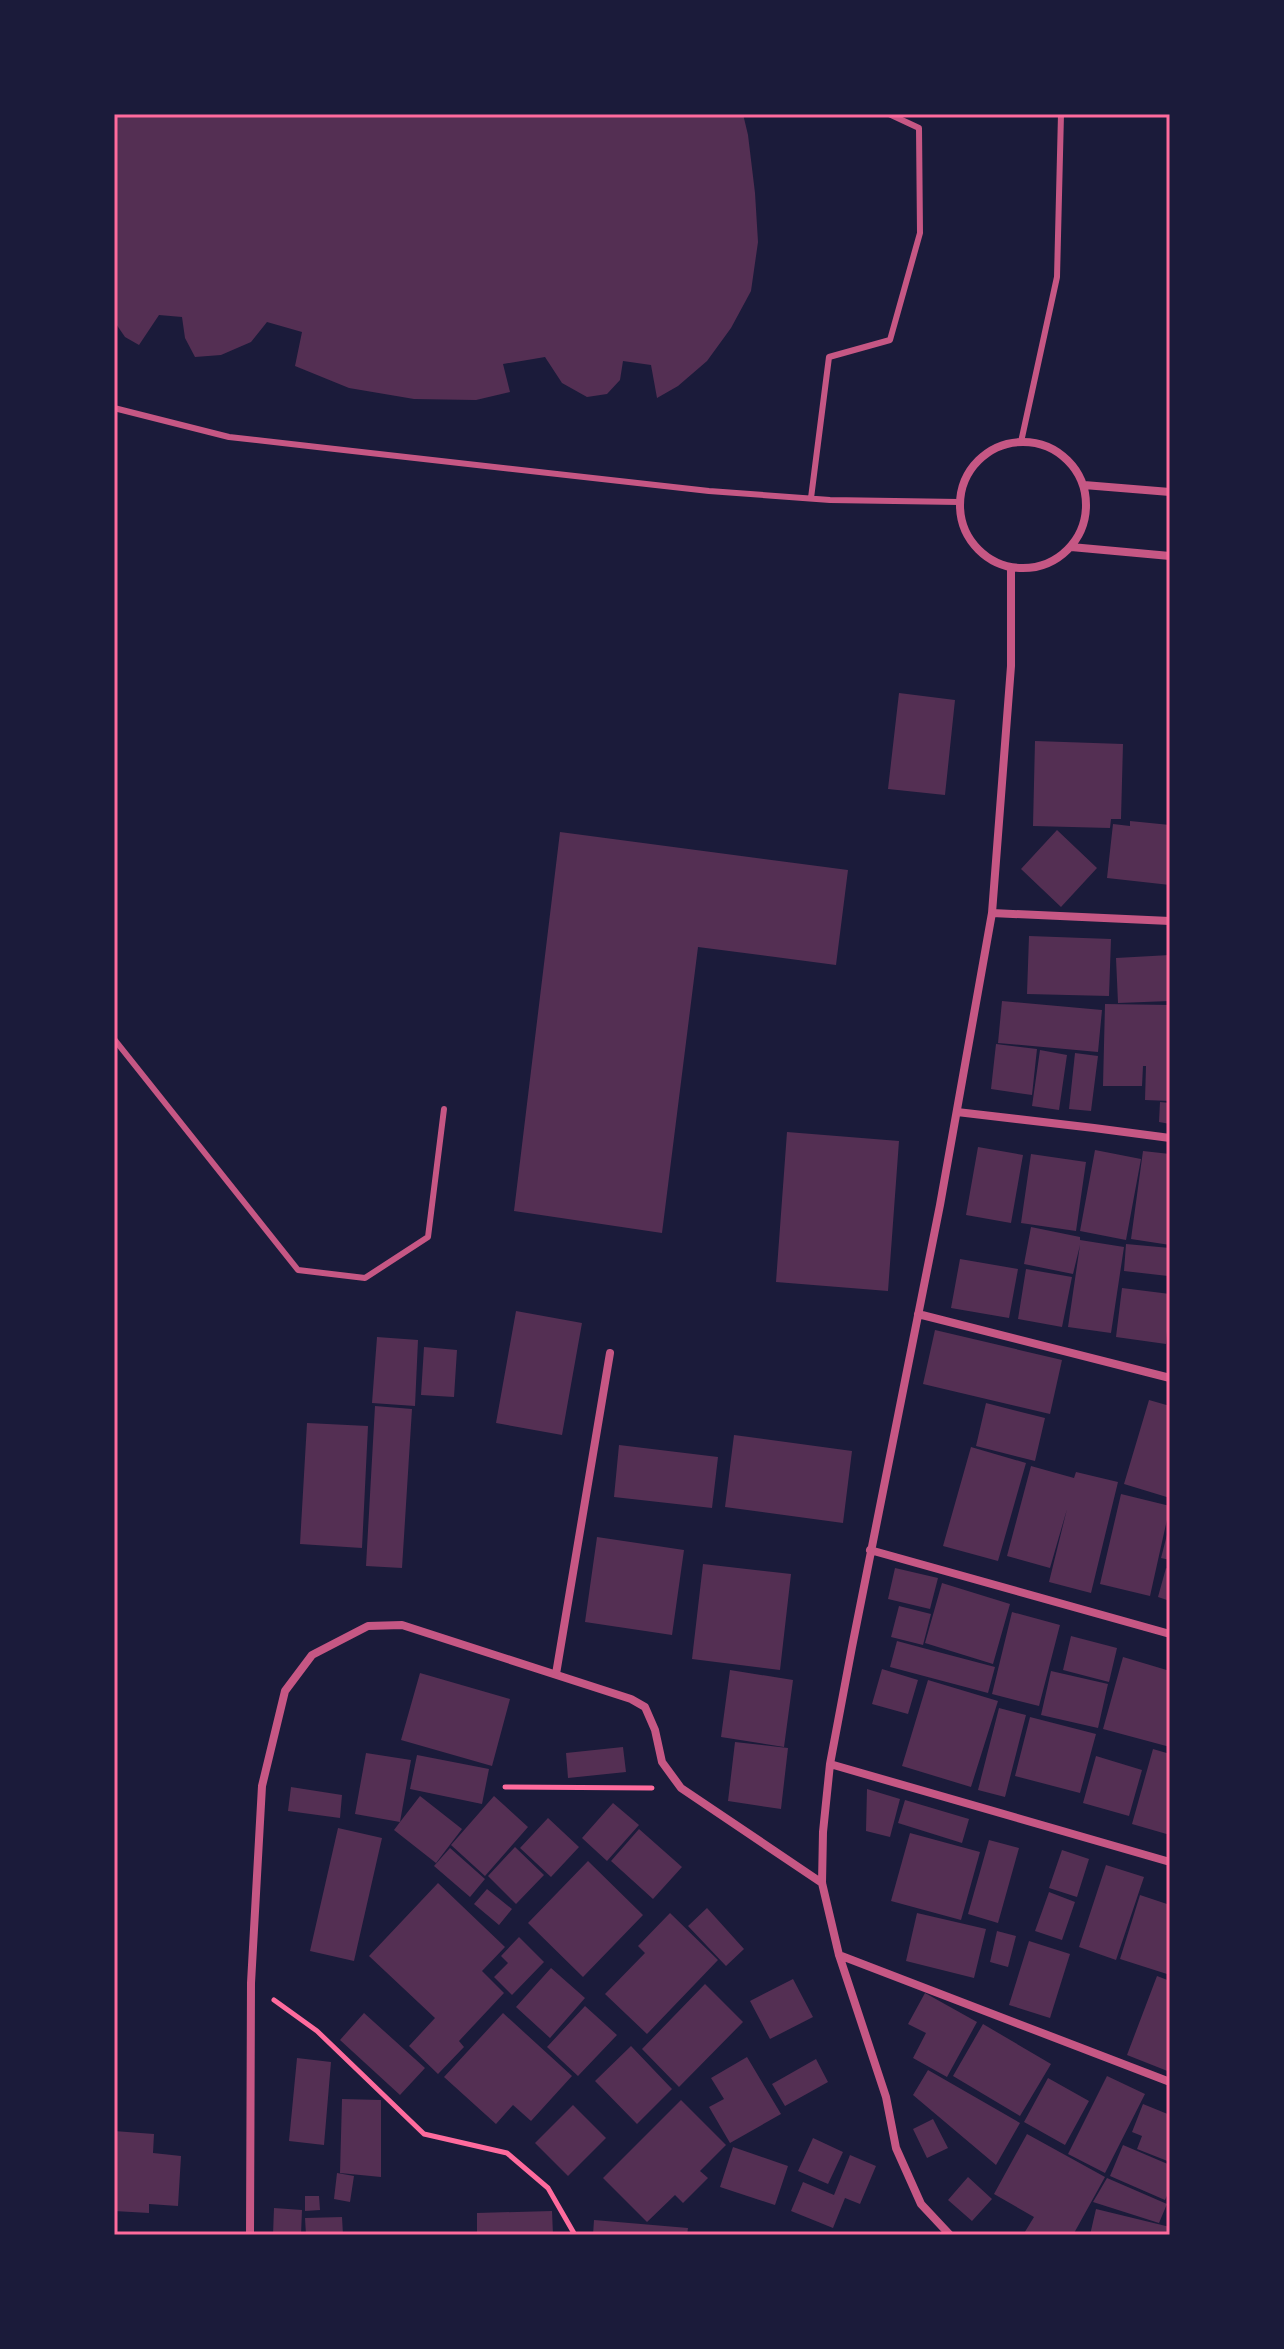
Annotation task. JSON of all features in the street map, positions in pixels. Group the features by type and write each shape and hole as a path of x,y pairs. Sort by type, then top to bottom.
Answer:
{"street":[{"path":"1014,442 1036,442 1057,450 1073,465 1084,485 1087,507 1083,529 1071,547 1054,561 1033,568 1011,567 990,559 973,544 963,525 959,502 964,481 976,462 993,449 1014,442"},
{"path":"1084,485 1170,492"},
{"path":"1071,547 1170,556"},
{"path":"950,2235 921,2204 896,2148 886,2097 839,1955 822,1883 823,1832 830,1764 957,1112 992,913 1011,666 1011,567"},
{"path":"992,913 1170,921"},
{"path":"957,1112 1170,1138"},
{"path":"918,1314 1170,1378"},
{"path":"556,1674 610,1353"},
{"path":"870,1550 1170,1634"},
{"path":"250,2235 251,1983 262,1786 285,1691 312,1655 368,1626 402,1625 618,1694 645,1707 655,1730 662,1762 681,1788 822,1883"},
{"path":"830,1764 1170,1862"},
{"path":"839,1955 1170,2082"}],"lane":[{"path":"811,498 829,357 890,340 920,233 919,128 889,114"},
{"path":"1021,442 1057,277 1061,114"},
{"path":"114,408 229,437 709,491 811,498 959,502"},
{"path":"114,1039 298,1270 365,1278 428,1237 444,1109"}],"path":[{"path":"505,1787 681,1788"},
{"path":"251,1983 317,2031 424,2134 507,2153 548,2188 575,2235"}],"building":[{"path":"114,114 743,114 755,193 758,242 751,291 731,328 707,361 678,386 657,398 651,365 623,361 620,380 607,394 587,397 562,383 545,357 503,364 510,392 476,400 414,399 349,388 295,366 302,332 267,322 251,342 221,355 195,357 185,338 182,317 159,315 139,345 125,337 114,321"},
{"path":"899,693 955,700 945,795 888,789"},
{"path":"1035,741 1123,744 1121,819 1111,819 1110,828 1033,826"},
{"path":"1130,821 1170,825 1170,885 1107,878 1113,824 1130,826"},
{"path":"1057,830 1097,868 1061,907 1021,869"},
{"path":"560,832 848,870 836,965 698,947 662,1233 514,1211"},
{"path":"1029,936 1111,939 1109,996 1027,994"},
{"path":"1170,955 1170,1001 1118,1003 1116,958"},
{"path":"1002,1001 1102,1010 1098,1052 998,1043"},
{"path":"1105,1004 1170,1005 1170,1101 1145,1100 1146,1066 1143,1066 1142,1086 1103,1086"},
{"path":"996,1044 1037,1049 1032,1095 991,1089"},
{"path":"1040,1050 1067,1055 1059,1110 1032,1106"},
{"path":"1075,1053 1098,1056 1091,1111 1069,1109"},
{"path":"1160,1102 1170,1103 1170,1124 1159,1122"},
{"path":"787,1132 899,1141 888,1291 776,1282"},
{"path":"978,1147 1023,1155 1011,1223 966,1215"},
{"path":"1095,1150 1141,1159 1126,1240 1080,1231"},
{"path":"1143,1151 1170,1154 1170,1245 1131,1239"},
{"path":"1031,1154 1086,1162 1076,1231 1021,1223"},
{"path":"1031,1227 1080,1237 1080,1240 1124,1247 1111,1333 1068,1327 1080,1245 1073,1274 1024,1264"},
{"path":"1126,1244 1170,1248 1168,1276 1124,1271"},
{"path":"960,1259 1018,1269 1009,1318 951,1308"},
{"path":"1026,1269 1072,1277 1062,1327 1018,1319"},
{"path":"1122,1288 1170,1294 1166,1344 1116,1337"},
{"path":"516,1311 582,1323 562,1435 496,1423"},
{"path":"935,1330 1062,1360 1050,1414 923,1384"},
{"path":"377,1337 418,1340 415,1406 372,1403"},
{"path":"424,1347 457,1350 454,1397 421,1395"},
{"path":"1149,1400 1170,1406 1170,1498 1124,1484"},
{"path":"986,1403 1045,1418 1035,1461 976,1446"},
{"path":"375,1406 412,1409 402,1568 366,1566"},
{"path":"307,1423 368,1426 362,1548 300,1544"},
{"path":"734,1435 852,1451 843,1523 725,1507"},
{"path":"619,1445 718,1457 712,1508 614,1497"},
{"path":"971,1447 1026,1463 998,1561 943,1546"},
{"path":"1031,1466 1074,1478 1076,1472 1118,1482 1091,1593 1049,1582 1067,1509 1050,1568 1007,1556"},
{"path":"1121,1494 1170,1506 1150,1596 1100,1584"},
{"path":"1170,1527 1170,1560 1161,1558"},
{"path":"597,1537 684,1550 672,1635 585,1622"},
{"path":"703,1564 791,1574 780,1670 692,1659"},
{"path":"895,1568 938,1578 930,1609 888,1599"},
{"path":"1166,1568 1170,1570 1170,1601 1158,1597"},
{"path":"942,1583 1010,1604 993,1664 925,1643"},
{"path":"899,1606 931,1614 923,1645 891,1637"},
{"path":"1012,1612 1060,1625 1039,1706 992,1694"},
{"path":"1071,1636 1117,1648 1109,1682 1063,1670"},
{"path":"897,1641 995,1667 988,1693 890,1667"},
{"path":"1123,1657 1170,1671 1170,1747 1103,1729"},
{"path":"882,1669 918,1680 908,1714 872,1704"},
{"path":"730,1670 793,1680 784,1747 721,1737"},
{"path":"1051,1671 1108,1684 1098,1728 1041,1715"},
{"path":"420,1673 510,1699 492,1766 401,1740"},
{"path":"928,1680 998,1701 971,1787 902,1766"},
{"path":"999,1708 1026,1715 1005,1797 978,1790"},
{"path":"1030,1717 1096,1734 1080,1793 1015,1776"},
{"path":"735,1742 788,1748 781,1809 728,1801"},
{"path":"623,1747 626,1772 568,1778 566,1753"},
{"path":"1153,1749 1170,1754 1170,1835 1132,1824"},
{"path":"366,1753 411,1760 400,1822 355,1814"},
{"path":"417,1755 489,1769 482,1804 410,1789"},
{"path":"1096,1756 1142,1770 1129,1816 1083,1803"},
{"path":"291,1787 342,1795 340,1818 288,1811"},
{"path":"867,1789 900,1799 890,1837 866,1831"},
{"path":"420,1796 462,1829 436,1863 394,1830"},
{"path":"494,1796 528,1827 485,1876 451,1845"},
{"path":"905,1800 969,1819 962,1843 898,1823"},
{"path":"613,1803 639,1825 607,1861 582,1838"},
{"path":"548,1818 579,1847 551,1877 520,1848"},
{"path":"338,1828 382,1838 354,1961 310,1951"},
{"path":"639,1829 682,1867 653,1899 611,1861"},
{"path":"910,1833 980,1852 961,1920 891,1901"},
{"path":"989,1840 1019,1848 998,1923 968,1914"},
{"path":"515,1847 544,1875 516,1904 488,1876"},
{"path":"450,1848 485,1879 470,1897 434,1866"},
{"path":"1062,1850 1089,1859 1077,1897 1049,1888"},
{"path":"588,1861 643,1915 583,1977 528,1923"},
{"path":"1106,1865 1144,1877 1116,1960 1079,1947"},
{"path":"438,1883 505,1947 482,1971 504,1993 459,2041 464,2047 438,2074 409,2046 435,2018 369,1956"},
{"path":"487,1889 512,1909 499,1925 474,1904"},
{"path":"1049,1892 1075,1902 1062,1940 1035,1931"},
{"path":"1140,1895 1170,1905 1170,1964 1167,1974 1120,1959"},
{"path":"707,1908 744,1949 726,1966 688,1926"},
{"path":"670,1913 718,1960 647,2034 605,1994 645,1953 638,1946"},
{"path":"917,1913 986,1929 974,1978 906,1961"},
{"path":"997,1931 1016,1936 1008,1967 990,1962"},
{"path":"519,1937 544,1962 512,1995 494,1977 508,1963 501,1956"},
{"path":"1029,1941 1070,1954 1050,2018 1009,2005"},
{"path":"551,1968 585,1998 550,2038 516,2007"},
{"path":"1157,1976 1170,1981 1170,2072 1127,2055"},
{"path":"793,1979 813,2017 770,2039 750,2001"},
{"path":"705,1984 743,2022 679,2087 642,2049"},
{"path":"925,1993 977,2022 947,2077 913,2058 926,2033 908,2024"},
{"path":"585,2006 617,2035 578,2076 547,2047"},
{"path":"364,2013 425,2068 400,2095 340,2040"},
{"path":"503,2013 572,2076 531,2121 513,2105 496,2124 444,2077"},
{"path":"983,2024 1051,2064 1020,2116 953,2076"},
{"path":"631,2046 672,2089 637,2124 595,2081"},
{"path":"747,2057 781,2114 730,2143 709,2107 724,2099 711,2078"},
{"path":"297,2058 331,2062 324,2145 289,2141"},
{"path":"816,2059 828,2082 785,2106 772,2084"},
{"path":"928,2070 1020,2123 996,2165 913,2095"},
{"path":"1107,2076 1145,2094 1105,2173 1068,2154"},
{"path":"1048,2078 1089,2101 1065,2145 1024,2122"},
{"path":"342,2099 381,2100 381,2177 340,2173"},
{"path":"681,2100 726,2145 700,2171 708,2178 683,2203 675,2195 647,2222 603,2178"},
{"path":"1143,2104 1170,2115 1170,2162 1137,2149 1142,2136 1132,2132"},
{"path":"573,2105 606,2138 568,2176 535,2143"},
{"path":"933,2119 948,2148 927,2158 913,2129"},
{"path":"114,2131 154,2134 153,2153 181,2156 178,2206 149,2204 149,2213 114,2211"},
{"path":"1027,2134 1105,2177 1073,2235 1023,2235 1034,2217 994,2194"},
{"path":"813,2138 843,2152 828,2184 798,2171"},
{"path":"1123,2145 1170,2165 1170,2189 1165,2200 1110,2176"},
{"path":"733,2147 788,2166 775,2205 720,2187"},
{"path":"850,2155 876,2166 860,2204 845,2198 833,2228 791,2211 803,2182 834,2195"},
{"path":"337,2173 354,2176 350,2202 334,2199"},
{"path":"968,2177 992,2199 972,2221 948,2200"},
{"path":"1107,2178 1167,2204 1159,2223 1093,2202"},
{"path":"305,2196 319,2196 320,2210 305,2211"},
{"path":"274,2208 302,2210 301,2235 273,2235"},
{"path":"1096,2209 1170,2227 1170,2235 1090,2235"},
{"path":"552,2211 553,2235 477,2235 477,2213"},
{"path":"342,2217 343,2235 306,2235 305,2218"},
{"path":"594,2220 688,2228 687,2235 593,2235"}]}
